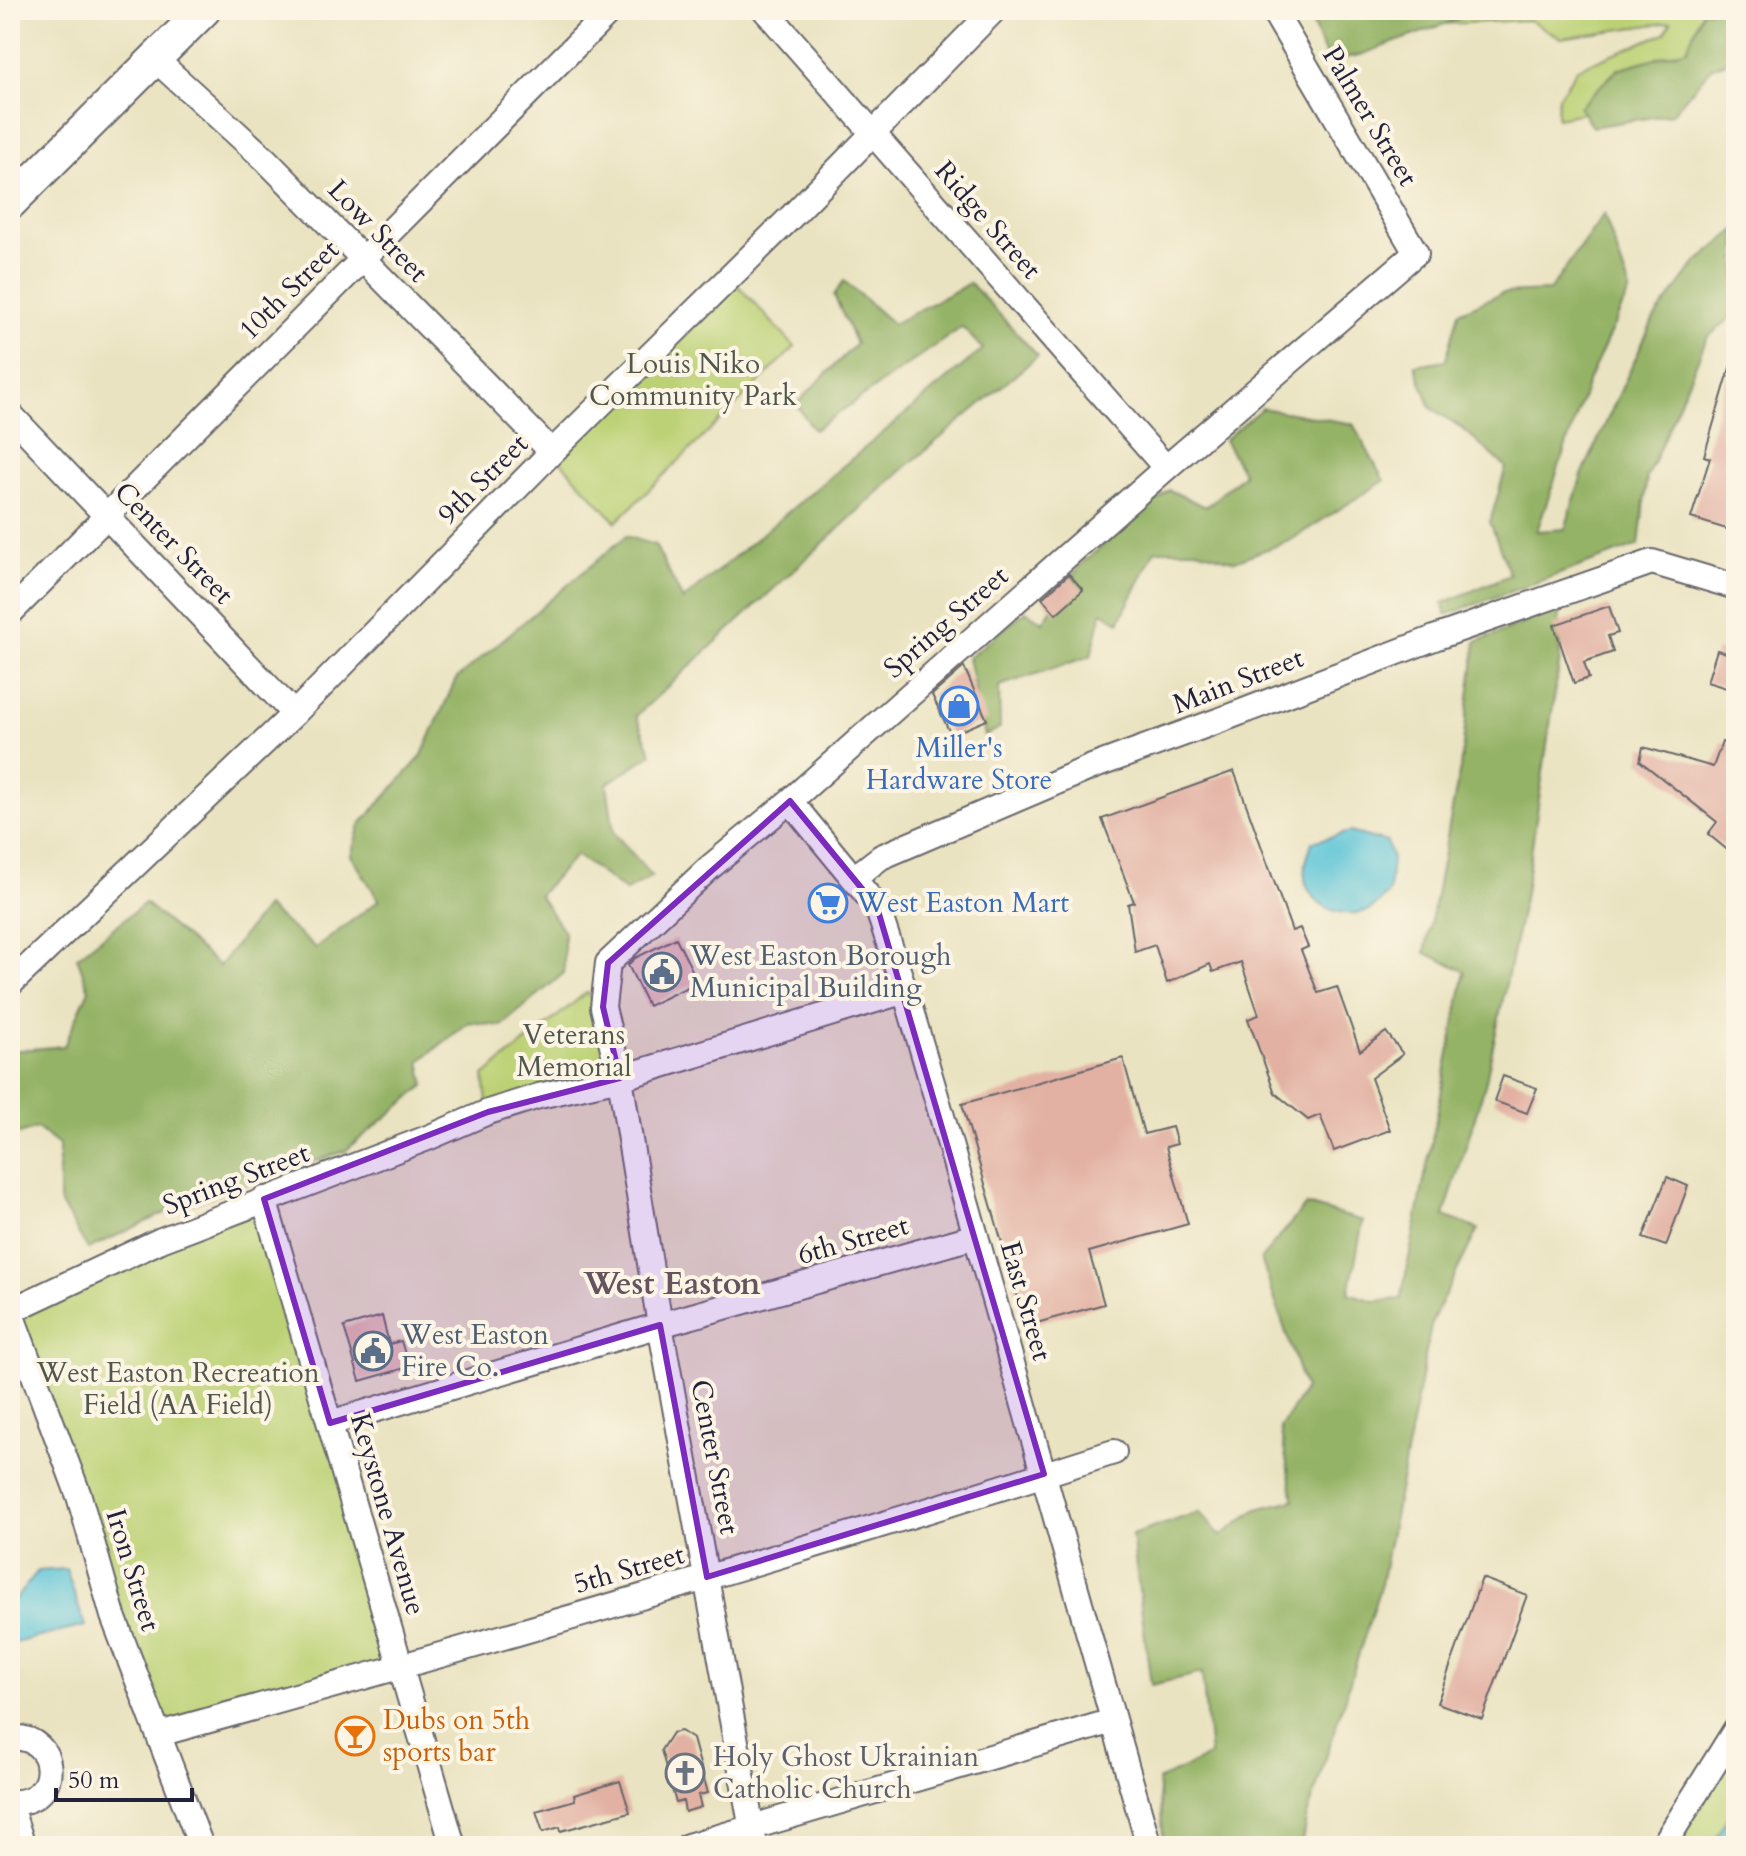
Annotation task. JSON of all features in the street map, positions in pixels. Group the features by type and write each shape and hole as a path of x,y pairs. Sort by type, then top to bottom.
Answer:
{"main road":[{"path":"10,199 204,10"}],"street":[{"name":"10th Street","path":"10,613 611,10"},
{"name":"Ridge Street","path":"765,10 1166,468"},
{"name":"9th Street","path":"10,984 294,714 994,10"},
{"name":"Palmer Street","path":"1273,10 1416,253"},
{"name":"Low Street","path":"155,59 266,160 552,452"},
{"name":"Spring Street","path":"620,1078 603,1007 608,963 709,868 790,801 1166,468 1416,253"},
{"name":"Center Street","path":"10,414 294,714"},
{"name":"Main Street","path":"855,877 881,857 1092,767 1437,637 1652,562 1736,587"},
{"name":"East Street","path":"790,801 877,907 905,991 976,1236 1149,1846"},
{"name":"Spring Street","path":"10,1311 161,1240 488,1112 539,1096 620,1078 905,991"},
{"name":"Center Street","path":"620,1078 660,1325 753,1837"},
{"name":"Keystone Avenue","path":"264,1199 453,1846"},
{"name":"6th Street","path":"330,1423 976,1236"},
{"name":"Iron Street","path":"10,1311 63,1450 113,1616 201,1846"},
{"name":"5th Street","path":"159,1734 707,1577 1114,1452"},
{"path":"688,1846 753,1837 1113,1721"},
{"path":"1663,1846 1736,1729"},
{"path":"10,1738 33,1742 47,1757 49,1767 49,1778 38,1795 10,1804 23,1846"}],"highlighted area":[{"path":"790,801 877,907 1044,1474 707,1577 660,1325 330,1423 264,1199 488,1112 620,1078 603,1007 608,963"}],"green space":[{"path":"1307,10 1483,10 1360,55 1328,61"},
{"path":"1483,10 1703,10 1687,49 1618,69 1580,107 1583,113 1557,118 1558,97 1578,68 1665,33 1671,22 1561,38 1529,20 1444,24"},
{"path":"1703,10 1736,10 1736,59 1712,67 1672,114 1592,127 1579,107 1618,69 1687,49"},
{"path":"1604,214 1630,290 1589,379 1537,531 1565,529 1582,475 1653,320 1696,263 1736,230 1736,313 1707,338 1647,477 1639,545 1446,615 1443,603 1510,575 1490,522 1506,467 1462,428 1431,408 1415,365 1446,360 1459,312 1502,293 1549,291"},
{"name":"Louis Niko Community Park","path":"730,277 795,347 616,522 552,452"},
{"path":"844,281 893,324 970,283 1038,356 901,471 636,716 652,754 607,784 614,833 652,876 626,891 576,855 539,895 564,932 564,973 501,1026 469,1022 420,1061 425,1085 345,1151 167,1212 88,1249 59,1201 59,1145 37,1128 10,1137 10,1051 64,1046 89,990 77,957 145,903 219,966 266,907 316,948 379,900 351,855 360,825 421,757 456,679 626,536 655,545 683,600 983,349 962,327 814,430 796,404 856,344 834,295"},
{"path":"1262,408 1353,424 1384,481 1289,541 1235,561 1197,550 1155,550 1119,622 1102,612 1091,656 999,686 1000,728 985,736 968,658 1026,611 1043,622 1080,565 1169,490 1206,507 1244,474 1224,440"},
{"path":"1559,609 1560,658 1525,893 1485,1085 1444,1216 1478,1229 1432,1321 1381,1584 1306,1820 1301,1846 1164,1846 1158,1780 1210,1756 1202,1673 1151,1685 1132,1535 1199,1512 1221,1536 1257,1509 1294,1500 1280,1428 1305,1389 1261,1259 1306,1205 1363,1221 1349,1293 1374,1301 1401,1299 1465,971 1425,953 1460,768 1476,642"},
{"name":"Veterans Memorial","path":"587,992 610,1034 620,1078 488,1112 484,1076"},
{"name":"West Easton Recreation Field (AA Field)","path":"264,1199 401,1667 159,1734 10,1311"},
{"path":"1736,1729 1736,1803 1711,1846 1663,1846"}],"water":[{"path":"1350,832 1387,842 1392,858 1389,892 1371,909 1359,913 1336,911 1325,906 1309,890 1305,879 1312,842"},
{"path":"66,1569 85,1626 10,1644 10,1605 38,1571"},
{"path":"1736,1803 1736,1846 1711,1846"}],"building":[{"path":"1732,361 1736,361 1736,532 1691,518 1710,458 1704,456"},
{"path":"1069,574 1083,590 1056,614 1042,598"},
{"path":"1609,606 1618,633 1608,636 1613,652 1584,662 1589,678 1574,683 1554,625"},
{"path":"1717,650 1736,656 1736,691 1707,682"},
{"name":"Miller's Hardware Store","path":"964,667 987,720 951,735 932,695"},
{"path":"1722,742 1736,746 1736,857 1708,834 1717,822 1640,761 1643,747 1713,767"},
{"path":"1234,771 1292,931 1300,928 1308,947 1301,950 1318,993 1337,987 1360,1051 1386,1032 1403,1054 1371,1078 1390,1130 1334,1151 1320,1115 1308,1120 1275,1093 1248,1019 1259,1015 1241,962 1213,972 1210,964 1167,983 1155,945 1135,952 1128,904 1134,902 1102,819"},
{"name":"West Easton Borough Municipal Building","path":"676,938 698,982 648,1006 628,965 635,958"},
{"path":"1123,1058 1144,1134 1172,1127 1177,1144 1166,1147 1188,1224 1089,1252 1104,1304 1026,1326 962,1104"},
{"path":"1503,1076 1537,1088 1527,1113 1494,1101"},
{"path":"1667,1177 1688,1186 1666,1246 1643,1238"},
{"path":"382,1316 389,1344 401,1341 409,1367 360,1381 344,1327"},
{"path":"1482,1578 1527,1595 1482,1719 1437,1703"},
{"name":"Holy Ghost Ukrainian Catholic Church","path":"681,1731 693,1739 708,1793 698,1795 701,1807 685,1812 683,1801 676,1803 661,1750 672,1733"},
{"path":"620,1781 630,1812 561,1831 560,1827 543,1832 536,1811 575,1800 574,1795"}],"place":[{"name":"Miller's Hardware Store","path":"959,706"},
{"name":"West Easton Mart","path":"828,903"},
{"name":"West Easton Borough Municipal Building","path":"662,972"},
{"name":"West Easton Fire Co.","path":"373,1351"},
{"name":"Dubs on 5th sports bar","path":"355,1736"},
{"name":"Holy Ghost Ukrainian Catholic Church","path":"685,1773"}],"district":[{"name":"West Easton","path":"672,1284"}]}
